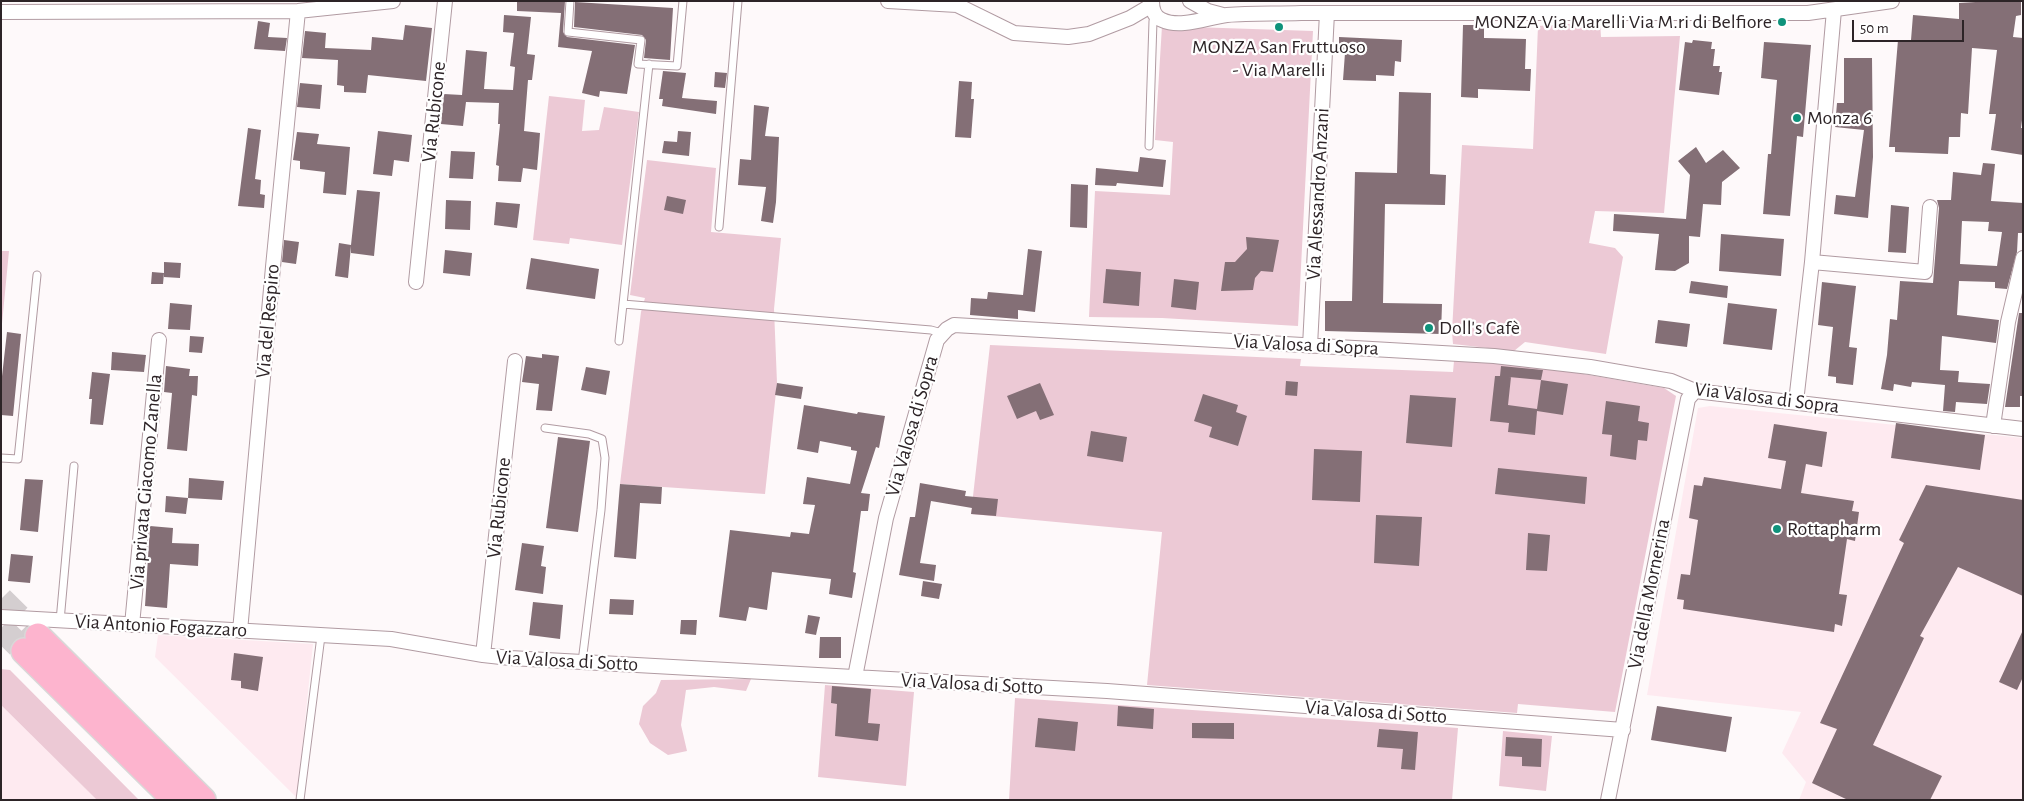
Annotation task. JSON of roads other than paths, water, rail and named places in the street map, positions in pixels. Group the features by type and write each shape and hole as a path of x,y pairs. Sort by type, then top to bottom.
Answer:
{"highway":[{"path":"175,800 31,643 203,800"}],"street":[{"path":"1,12 107,6 298,11 393,1"},
{"name":"Via Rubicone","path":"416,282 445,1"},
{"path":"888,1 957,5 1014,33 1081,36 1124,20 1147,8 1152,2"},
{"path":"1163,22 1179,20 1185,15 1189,1 1208,11 1226,16"},
{"path":"1124,20 1195,22 1226,16 1327,13 1777,14 1834,10 1892,1"},
{"path":"1152,2 1155,14 1163,22"},
{"path":"1796,402 1812,262 1834,10"},
{"name":"Via del Respiro","path":"240,631 272,267 298,11"},
{"name":"Via Alessandro Anzani","path":"1310,346 1327,13"},
{"path":"1812,262 1925,272 1930,207"},
{"path":"1993,426 2008,322 2023,258"},
{"name":"Via Valosa di Sopra","path":"855,677 886,518 934,350 942,333 954,325 1494,356 1590,367 1671,381 1695,391 2023,430"},
{"name":"Via privata Giacomo Zanella","path":"132,625 160,340"},
{"name":"Via Rubicone","path":"483,655 515,361"},
{"name":"Via della Mornerina","path":"1608,800 1688,399 1695,391"},
{"name":"Via Antonio Fogazzaro","path":"1,617 321,636"},
{"name":"Via Valosa di Sotto","path":"321,636 391,639 483,655 1107,691 1623,730"}],"lane":[{"path":"570,1 568,32 641,40 638,64 677,66 683,1"},
{"path":"719,227 738,1"},
{"path":"1148,146 1163,22"},
{"path":"619,341 649,64"},
{"path":"1,458 18,459 37,275"},
{"path":"623,304 931,330 942,333"},
{"path":"545,428 589,434 602,439 605,458 601,510 582,662"},
{"path":"60,621 74,466"},
{"path":"300,800 321,636"}],"tunnel":[{"path":"1,599 38,636"},
{"path":"1,628 24,651"}],"place":[{"name":"MONZA Via Marelli Via M.ri di Belfiore","path":"1782,22"},
{"name":"MONZA San Fruttuoso - Via Marelli","path":"1279,27"},
{"name":"Monza 6","path":"1797,118"},
{"name":"Doll's Cafè","path":"1429,328"},
{"name":"Rottapharm","path":"1777,529"}]}
